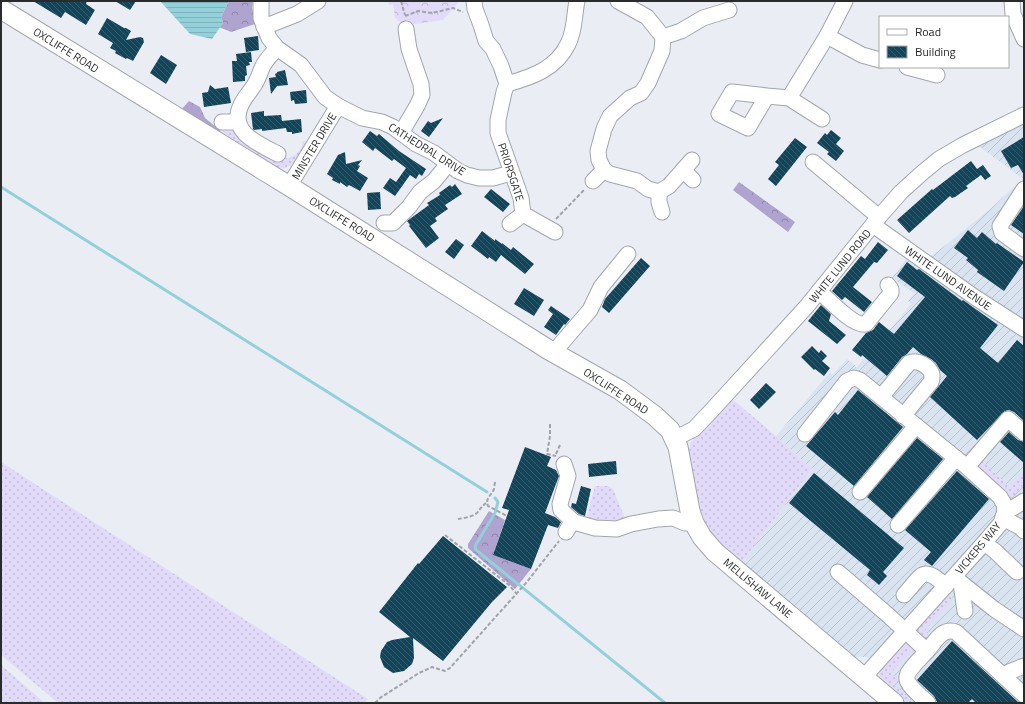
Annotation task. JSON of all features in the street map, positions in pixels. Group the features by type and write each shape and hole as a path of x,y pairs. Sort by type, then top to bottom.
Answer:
{"main road":[{"name":"OXCLIFFE ROAD","path":"1,9 290,186 553,352 620,390 659,419 670,430 674,439"},
{"name":"MELLISHAW LANE","path":"674,439 680,457 690,511 694,523 702,537 715,552 894,703"}],"street":[{"name":"CATHEDRAL DRIVE","path":"261,1 261,18 269,38 277,48 301,65 326,97 338,106 362,118 382,122 393,127 416,144 434,153 458,171 467,175 479,178 493,178 512,173"},
{"path":"264,27 297,14 318,1"},
{"path":"471,7 482,25 486,41 493,49 507,84 545,71 558,59 568,44 577,1"},
{"path":"618,1 646,17 663,37 662,51 648,83 641,93 630,98 610,116 604,129 598,151 599,160 604,170 610,174 637,181 648,189 659,205 668,186 689,170"},
{"path":"789,98 827,36 845,1"},
{"path":"1012,1 1013,14 1024,39"},
{"path":"663,37 681,31 703,18 732,8"},
{"path":"401,133 422,95 421,84 403,50 405,22"},
{"path":"827,36 862,55 879,60"},
{"path":"274,149 246,136 238,122 238,113 242,103 256,82 264,63 277,48"},
{"path":"911,68 937,75"},
{"name":"PRIORSGATE","path":"507,84 498,120 498,133 521,198 523,214"},
{"path":"767,96 789,98 822,119"},
{"name":"MINSTER DRIVE","path":"290,186 338,106"},
{"name":"WHITE LUND ROAD","path":"674,439 694,429 819,291 901,192 939,159 963,145 1024,115"},
{"path":"222,122 238,122"},
{"name":"WHITE LUND AVENUE","path":"811,161 876,221 973,296 1024,329"},
{"path":"391,226 409,207 420,192 434,182 448,164"},
{"path":"593,181 604,170"},
{"path":"1024,188 1000,226 1002,233 1024,249"},
{"name":"PRIORSGATE","path":"510,224 523,214"},
{"name":"PRIORSGATE","path":"523,214 552,227"},
{"path":"553,352 590,310 601,287 628,254"},
{"path":"819,291 847,316 861,325 866,324 891,293 891,289 888,285"},
{"path":"881,397 910,363 914,361 925,366 932,375 931,382 903,416"},
{"name":"VICKERS WAY","path":"804,434 847,381 854,378 860,380 903,416 955,454 1000,497 1004,504 1004,514 1001,523 954,582 864,677"},
{"path":"898,525 955,454 1008,419 1024,433"},
{"path":"860,492 916,426"},
{"path":"560,460 568,476 560,504 561,510 570,527 617,529 631,524 673,518 685,523 694,523"},
{"path":"1024,502 1004,514 1024,531"},
{"path":"984,543 995,551 1017,572"},
{"path":"838,572 927,651"},
{"path":"904,595 923,574 928,574 954,582 1024,629"},
{"path":"954,582 965,611"},
{"path":"928,703 909,686 906,678 907,672 944,632 950,630 956,632 1024,695"},
{"path":"1005,676 1009,672 1024,666"}],"path":[{"path":"401,1 405,22 418,11 432,13 453,8 471,7"},
{"path":"552,227 593,181"},
{"path":"547,454 550,424"},
{"path":"560,445 560,460"},
{"path":"458,519 476,514 486,503 496,482"},
{"path":"486,503 488,506 507,516"},
{"path":"375,703 380,698 432,667 445,670 450,668 518,593 570,527"},
{"path":"445,535 518,593"}],"shaded area":[{"path":"1024,120 1024,703 903,703 879,677 880,671 867,657 855,657 742,562 812,469 776,436 830,372 833,374 847,359 857,367 911,304 908,301 914,293 892,278 906,259 878,237 929,258 989,210 1023,179 976,144"}],"green space":[{"path":"229,1 253,1 252,7 255,24 231,32 219,27 223,23 221,17"},
{"path":"388,1 460,1 443,20 401,26 401,23 395,18 393,4 389,5"},
{"path":"189,101 200,107 205,118 221,131 217,133 180,111"},
{"path":"221,131 234,131 278,159 291,157 300,150 303,141 307,141 292,164 288,167 277,168 217,133"},
{"path":"739,182 795,222 788,232 733,190"},
{"path":"731,398 812,469 742,562 720,544 706,528 700,518 688,452 691,442"},
{"path":"981,460 1010,487 1024,472 1024,484 1010,500 978,469"},
{"path":"1,462 368,699 364,703 58,703 1,655"},
{"path":"595,486 608,486 613,489 625,518 610,522 586,519"},
{"path":"489,511 505,520 493,555 531,569 515,589 468,548 468,544"},
{"path":"945,597 954,598 925,631 931,638 926,640 918,633 916,628"},
{"path":"907,643 914,646 917,652 916,656 910,652 891,673 899,680 895,685 913,703 903,703 885,686 879,677 882,666 888,656 897,648"},
{"path":"1,665 45,703 1,703"}],"water":[{"path":"160,1 229,1 221,17 223,23 212,39 190,34"}],"building":[{"path":"33,1 87,1 86,4 95,10 86,25 65,12 61,18"},
{"path":"115,1 136,1 130,10"},
{"path":"107,18 131,31 126,40 140,37 143,38 144,42 133,61 115,53 116,51 110,48 113,43 98,34"},
{"path":"258,36 259,50 246,52 244,38"},
{"path":"251,52 252,62 249,62 250,65 246,66 247,75 245,76 245,81 233,82 232,61 237,61 236,54"},
{"path":"161,55 177,65 166,84 150,73"},
{"path":"285,70 288,85 277,86 271,94 269,78 276,77 275,74 277,72"},
{"path":"210,85 215,89 228,87 231,103 204,107 202,93 208,92"},
{"path":"306,90 307,103 295,104 294,100 291,101 290,92"},
{"path":"264,111 264,116 281,115 282,121 301,119 302,132 292,134 292,132 287,132 286,128 262,131 262,129 254,130 251,113"},
{"path":"443,118 429,137 421,131 428,121 431,123"},
{"path":"831,130 841,138 836,144 844,151 836,161 827,154 829,152 817,143 825,133 827,135"},
{"path":"370,131 377,136 379,134 399,151 426,169 422,176 419,174 416,179 410,175 395,196 383,188 390,178 396,182 406,168 394,159 392,161 375,148 373,151 362,142"},
{"path":"1024,137 1024,175 1018,165 1011,168 1001,151"},
{"path":"795,138 807,147 776,186 768,179 779,165 775,162"},
{"path":"345,152 346,164 362,160 358,165 360,166 357,171 368,178 360,191 349,185 347,187 340,182 340,184 332,180 333,178 327,174 338,155"},
{"path":"971,161 977,169 983,165 991,176 985,180 981,175 966,186 968,188 955,197 952,198 950,196 909,233 897,220 932,189 933,190"},
{"path":"455,184 462,194 445,205 448,209 435,218 437,221 430,226 439,238 426,248 409,226 410,225 407,221 429,205 427,203 440,195 439,193 450,185 452,187"},
{"path":"491,189 510,204 503,212 484,197"},
{"path":"380,192 381,209 368,210 367,193"},
{"path":"1024,206 1024,234 1011,225"},
{"path":"968,230 977,238 982,232 996,244 997,243 1024,262 1004,291 977,272 978,270 966,260 968,258 954,248"},
{"path":"482,231 495,241 495,239 511,250 513,247 534,264 525,274 501,255 496,262 489,257 488,259 471,246"},
{"path":"456,239 464,245 454,259 445,252"},
{"path":"878,242 888,250 877,263 874,262 853,287 872,302 864,312 845,297 842,300 832,291 861,256 865,259"},
{"path":"641,258 650,266 609,313 602,307 605,299"},
{"path":"907,262 998,325 980,348 998,363 1017,340 1024,346 1024,421 1014,412 1009,410 1005,411 977,440 930,397 947,376 931,359 921,354 913,347 902,357 887,376 862,355 861,357 852,350 866,333 873,330 879,322 894,334 925,297 897,276"},
{"path":"524,288 544,300 534,316 514,304"},
{"path":"821,305 831,314 829,321 846,335 837,344 808,321"},
{"path":"551,306 570,319 565,325 564,324 556,335 544,327 553,314 548,310"},
{"path":"812,346 819,353 821,350 827,356 822,361 830,368 824,376 815,369 814,370 801,357"},
{"path":"766,383 776,392 759,409 750,400"},
{"path":"858,390 903,427 854,486 806,446 835,412 838,415"},
{"path":"1009,432 1018,440 1024,442 1024,463 1000,442"},
{"path":"917,438 943,459 892,519 867,497"},
{"path":"525,447 551,457 547,466 556,470 559,476 545,513 555,517 561,522 558,528 548,525 531,569 493,555 509,510 502,508"},
{"path":"616,461 617,474 589,477 588,464"},
{"path":"957,471 989,499 932,566 924,560 931,552 905,530"},
{"path":"814,473 904,548 883,572 887,576 879,585 867,575 870,570 789,503"},
{"path":"581,486 591,489 585,516 579,514 571,507 572,503 576,504"},
{"path":"443,536 507,587 492,602 443,661 413,638 414,658 412,664 404,671 393,673 384,667 380,657 381,651 387,642 410,637 379,612 418,563 419,564"},
{"path":"952,641 1020,703 976,703 972,699 968,703 938,703 934,696 917,680"}],"waterway":[{"path":"1,187 487,492"},
{"path":"495,498 498,502 495,513 475,546 476,550 665,703"}]}
